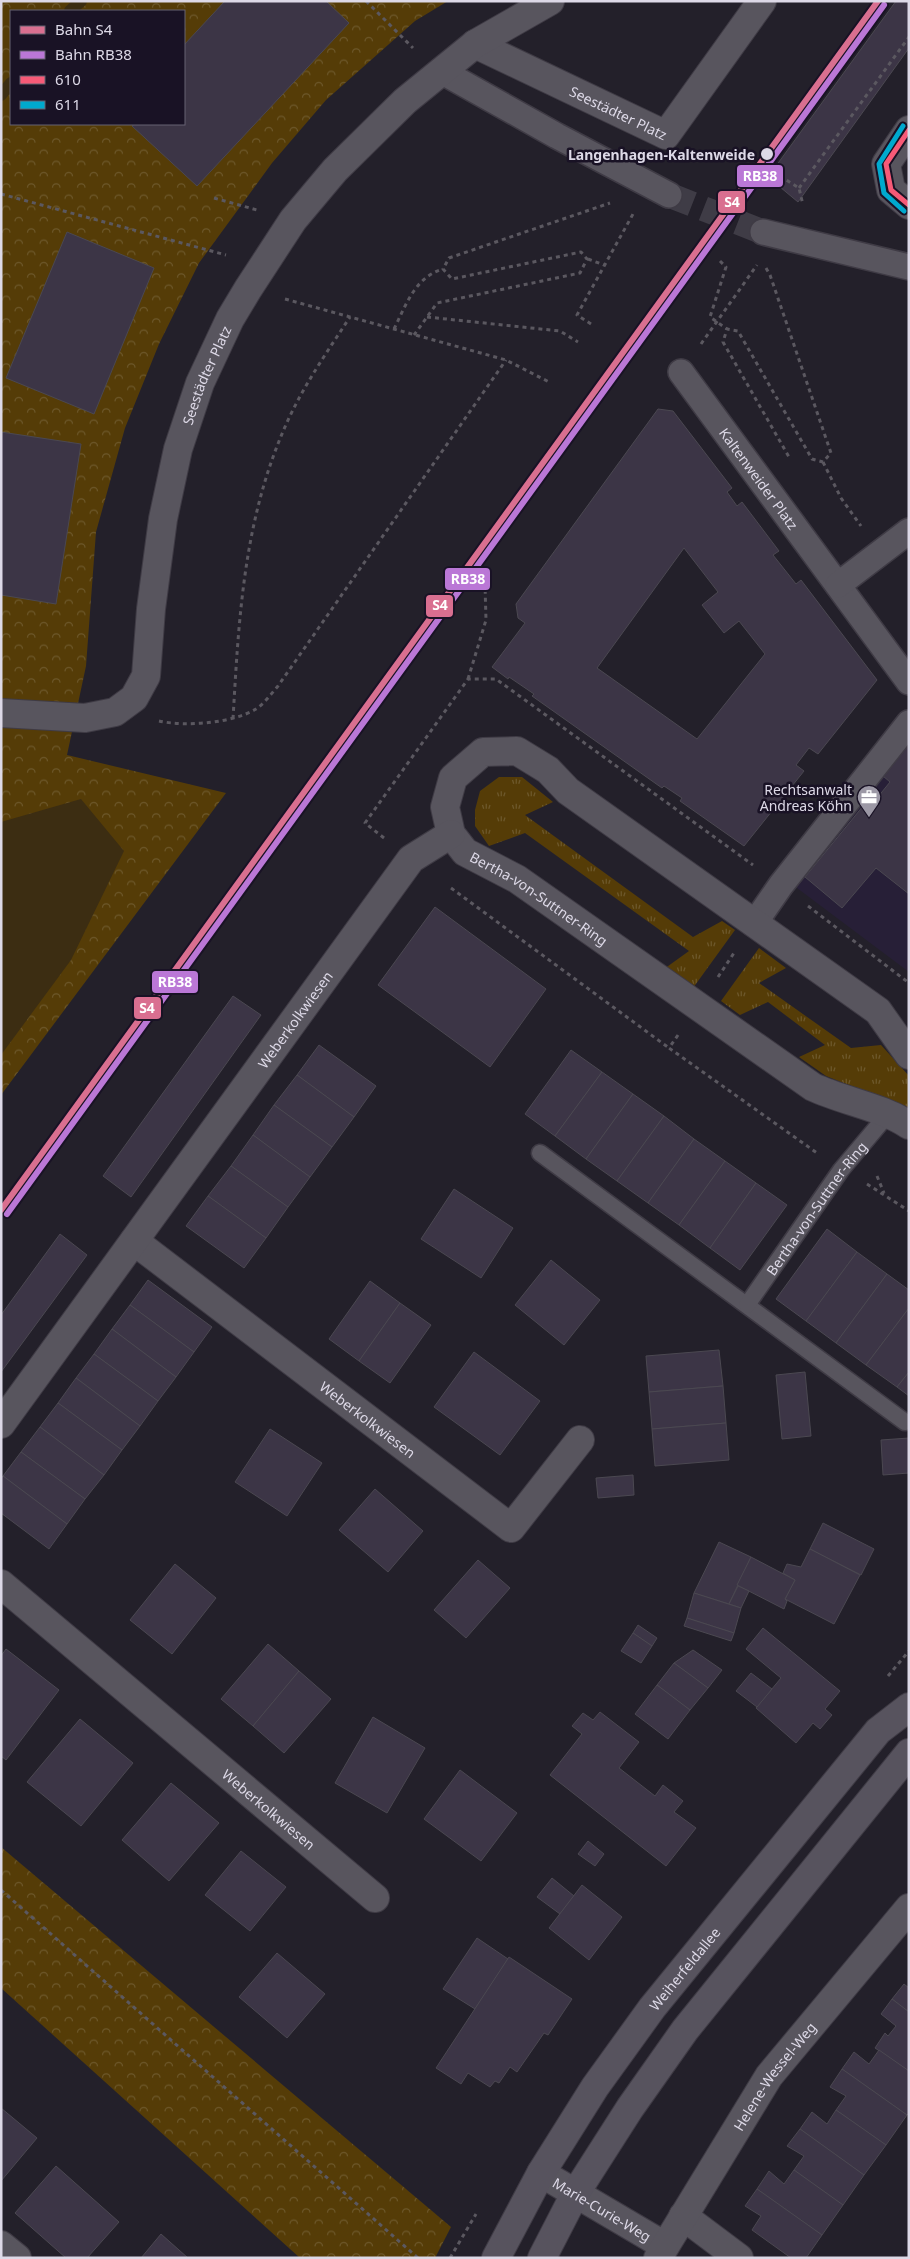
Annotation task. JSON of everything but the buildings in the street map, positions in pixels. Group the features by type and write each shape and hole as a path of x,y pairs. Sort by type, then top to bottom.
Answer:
{"main road":[{"name":"Weiherfeldallee","path":"496,2258 541,2173 595,2087 652,2008 878,1732 909,1707"},
{"path":"542,2258 575,2194 630,2108 685,2030 909,1753"}],"street":[{"name":"Seestädter Platz","path":"1,713 85,718 115,712 134,698 146,676 151,608 163,519 178,449 200,383 230,319 293,220 335,170 405,101 475,44 550,1"},
{"name":"Seestädter Platz","path":"475,44 666,135 762,1"},
{"path":"441,71 548,131 669,194"},
{"path":"909,130 886,164 891,190 909,206"},
{"path":"764,232 909,266"},
{"name":"Kaltenweider Platz","path":"681,372 909,682"},
{"path":"838,585 909,531"},
{"path":"754,924 786,877 909,724"},
{"name":"Bertha-von-Suttner-Ring","path":"898,1120 836,1098 813,1087 517,879 464,852 451,834 445,807 453,778 483,752 517,751 548,770 568,791 878,1011 909,1055"},
{"name":"Weberkolkwiesen","path":"1,1424 411,859 451,834"},
{"name":"Weberkolkwiesen","path":"134,1241 511,1528 580,1440"},
{"name":"Weberkolkwiesen","path":"1,1584 375,1898"},
{"name":"Helene-Wessel-Weg","path":"661,2252 769,2076 909,1908"},
{"name":"Marie-Curie-Weg","path":"541,2173 661,2252"},
{"path":"683,2216 739,2258"},
{"path":"1,2245 17,2258"}],"lane":[{"name":"Bertha-von-Suttner-Ring","path":"747,1305 841,1170 898,1120"},
{"path":"540,1153 905,1422"}],"path":[{"path":"366,1 426,61 441,71"},
{"path":"799,188 909,37"},
{"path":"1,194 263,265"},
{"path":"444,269 449,258 618,200 639,203 669,194"},
{"path":"214,198 293,220"},
{"path":"592,324 577,315 639,203"},
{"path":"444,269 452,279 581,252 588,259 604,265"},
{"path":"414,335 437,303 580,273 588,259"},
{"path":"705,339 760,260 770,275 831,453 822,462"},
{"path":"720,261 726,267 710,317 727,329 738,331 812,459 822,462 841,498"},
{"path":"394,329 416,286 436,271 444,269"},
{"path":"248,289 506,360 551,383"},
{"path":"427,316 560,330 578,342"},
{"path":"233,719 240,612 249,540 269,472 289,418 318,365 350,317"},
{"path":"727,329 723,342 791,460"},
{"path":"115,712 172,724 233,719 257,709 278,686 506,360"},
{"path":"468,678 486,620 485,585"},
{"path":"411,859 841,1170 884,1194 909,1211"},
{"path":"670,1048 754,924"},
{"path":"1,1890 418,2258"}],"shaded area":[{"path":"909,740 909,972 793,885"},
{"path":"81,799 124,851 71,960 1,1055 1,822"}],"green space":[{"path":"1,1 448,1 415,21 326,100 272,163 199,263 159,344 125,428 96,532 86,666 67,755 226,793 1,1095"},
{"path":"499,777 522,777 553,802 525,815 693,937 722,921 735,930 693,988 664,969 689,951 525,833 489,846 475,826 475,810 480,791"},
{"path":"759,948 786,968 759,983 851,1048 881,1045 909,1076 909,1109 826,1076 799,1057 825,1045 768,1002 740,1015 721,1001"},
{"path":"1,1847 451,2227 435,2258 300,2258 1,1988"}],"waterway":[{"path":"71,10 81,1"},
{"path":"1,95 10,84"}],"tunnel":[{"path":"669,195 763,232"}],"rail line":[{"name":"S4","path":"1,1210 878,1"},
{"name":"RB38","path":"7,1214 884,5"}],"transit line":[{"name":"611","path":"903,126 879,164 884,193 904,211"},
{"name":"610","path":"909,130 886,164 891,190 909,205"}],"place":[{"name":"Langenhagen-Kaltenweide","path":"767,154"},
{"name":"Rechtsanwalt Andreas Köhn","path":"869,818"}]}
